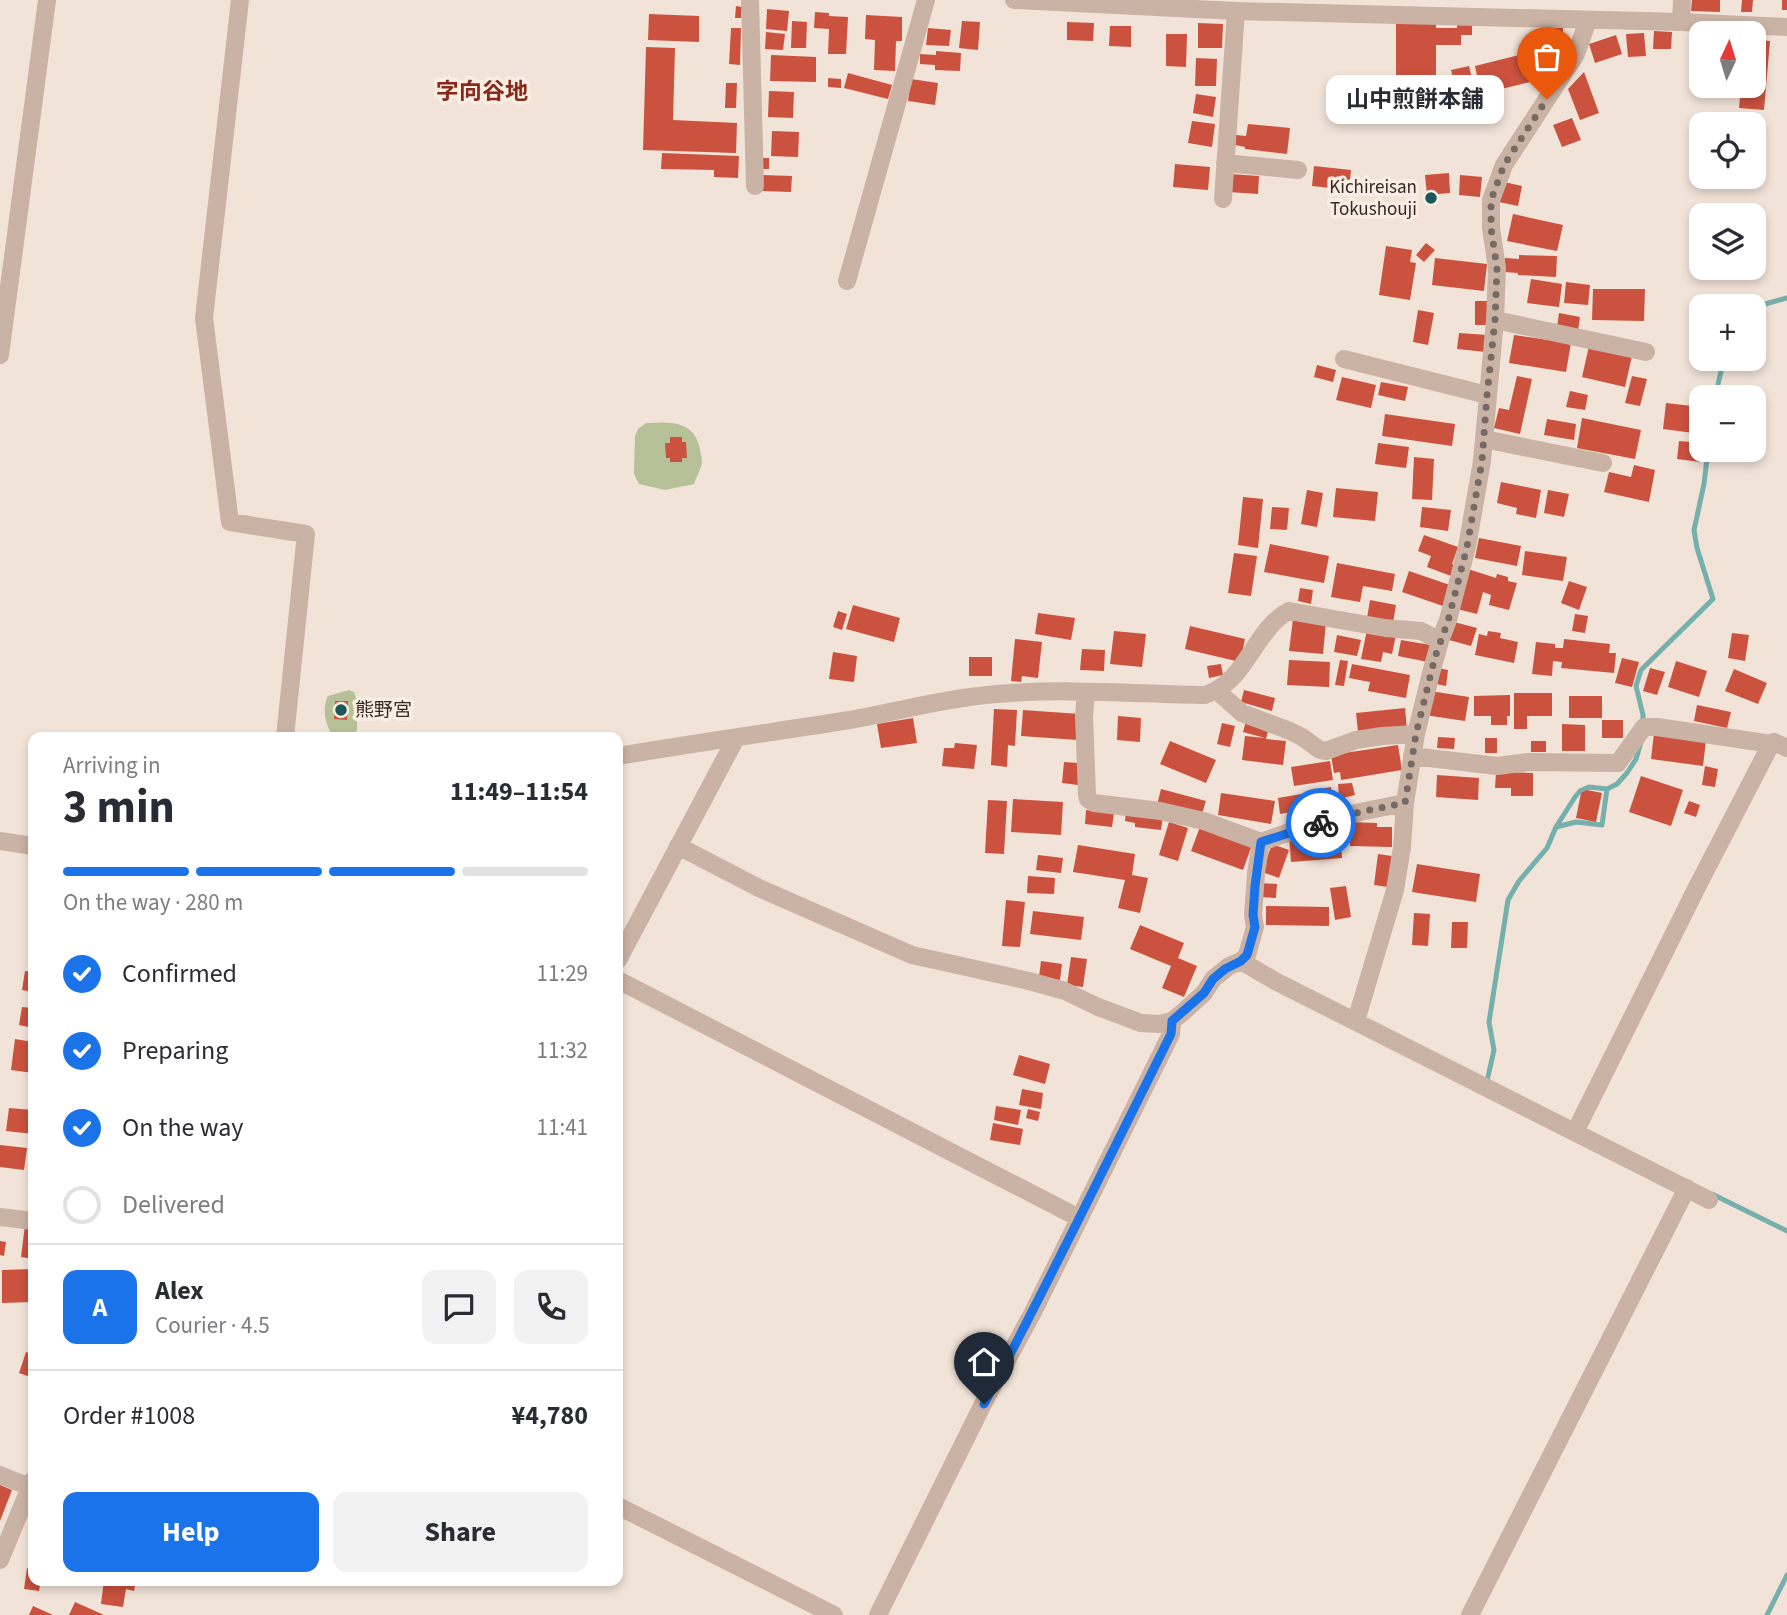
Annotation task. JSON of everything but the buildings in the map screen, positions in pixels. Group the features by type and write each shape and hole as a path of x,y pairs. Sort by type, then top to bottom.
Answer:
{"street":[{"path":"0,355 47,0"},
{"path":"240,0 204,318 230,522 306,534 286,732"},
{"path":"750,0 755,186"},
{"path":"847,281 926,0"},
{"path":"1014,0 1236,11 1787,27"},
{"path":"1681,22 1682,0"},
{"path":"1223,199 1236,11"},
{"path":"1356,1021 1395,890 1416,734 1467,547 1482,461 1497,268 1491,228 1491,200 1504,165 1576,54 1588,20"},
{"path":"1225,163 1298,170"},
{"path":"1495,320 1646,352"},
{"path":"1344,359 1487,395"},
{"path":"1484,439 1602,463"},
{"path":"623,755 972,697 1058,691 1205,695 1225,685 1252,654 1271,625 1289,611 1385,628 1421,631 1440,640"},
{"path":"1217,691 1242,713 1290,731 1320,750 1332,750 1356,740 1416,734"},
{"path":"1086,692 1083,716 1088,799 1094,803 1140,807 1204,821 1261,842 1360,812 1405,803"},
{"path":"1412,756 1497,766 1529,762 1618,764 1644,727 1779,746 1698,885 1576,1132"},
{"path":"623,950 736,738"},
{"path":"0,841 28,845"},
{"path":"678,846 781,898 912,955 1065,991 1141,1023 1160,1024 1172,1021 1204,993 1213,979 1247,955 1255,927 1255,886 1261,842"},
{"path":"1241,961 1275,981 1709,1200"},
{"path":"623,983 1079,1217"},
{"path":"878,1615 1171,1034 1172,1021"},
{"path":"1470,1615 1687,1188"},
{"path":"0,1217 28,1220"},
{"path":"0,1475 28,1482"},
{"path":"0,1560 28,1493"},
{"path":"623,1509 834,1615"}],"green space":[{"path":"646,423 678,424 696,437 702,462 694,484 665,490 639,484 634,474 635,436 638,429"},
{"path":"349,690 354,692 357,701 356,732 330,732 325,717 328,696"}],"waterway":[{"path":"1766,304 1787,298"},
{"path":"1718,385 1721,371"},
{"path":"1643,724 1636,686 1641,670 1713,599 1694,530 1707,462"},
{"path":"1491,1083 1487,1081 1494,1050 1489,1022 1508,900 1519,881 1547,848 1556,827 1575,797 1589,787 1607,789 1617,784 1636,759 1642,739"},
{"path":"1556,827 1576,822 1602,825 1607,789"},
{"path":"1712,1194 1787,1231"},
{"path":"1767,1615 1787,1575"}],"way so far":[{"path":"1321,823 1405,803 1416,734 1467,547 1482,461 1497,268 1491,228 1491,200 1504,165 1547,99"}],"place":[{"name":"山中煎餅本舗","path":"1547,99"},
{"name":"Kichireisan Tokushouji","path":"1431,198"},
{"name":"熊野宮","path":"341,710"}],"district":[{"name":"字向谷地","path":"482,91"}],"route":[{"path":"984,1404 1032,1314 1171,1034 1172,1021 1204,993 1213,979 1247,955 1255,927 1255,886 1261,842 1321,823"}]}
